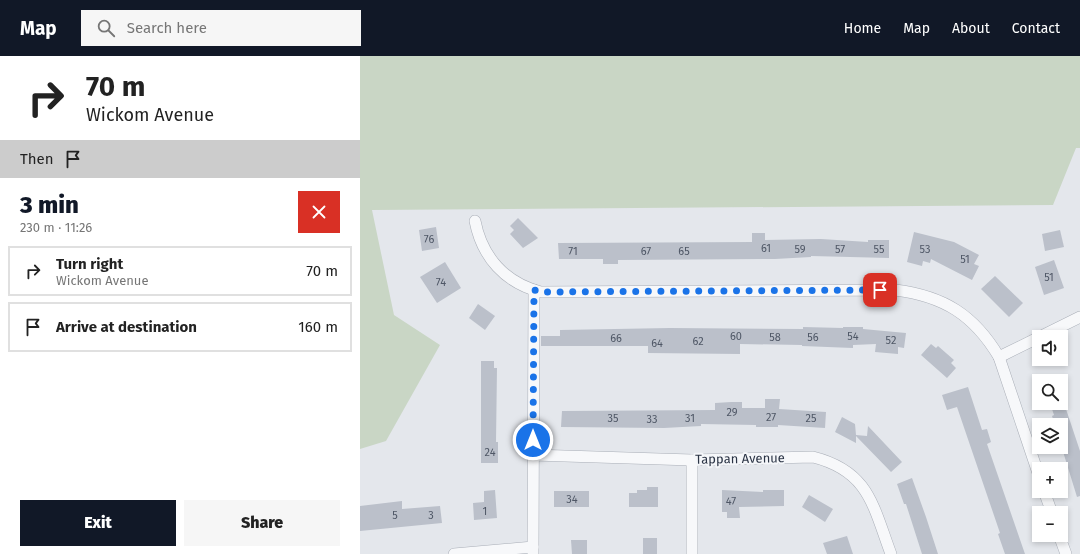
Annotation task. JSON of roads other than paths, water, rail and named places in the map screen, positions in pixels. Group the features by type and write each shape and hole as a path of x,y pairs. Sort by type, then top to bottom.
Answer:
{"street":[{"path":"475,221 482,247 491,262 504,275 517,284 541,292 895,290 916,292 938,299 956,309 974,322 999,357 1034,462"},
{"path":"454,554 533,550 534,290"},
{"path":"999,357 1080,317"},
{"name":"Tappan Avenue","path":"533,455 692,460 813,456 830,461 844,468 857,479 867,492 891,554"},
{"path":"692,460 692,554"},
{"path":"1062,542 1066,554"}]}
